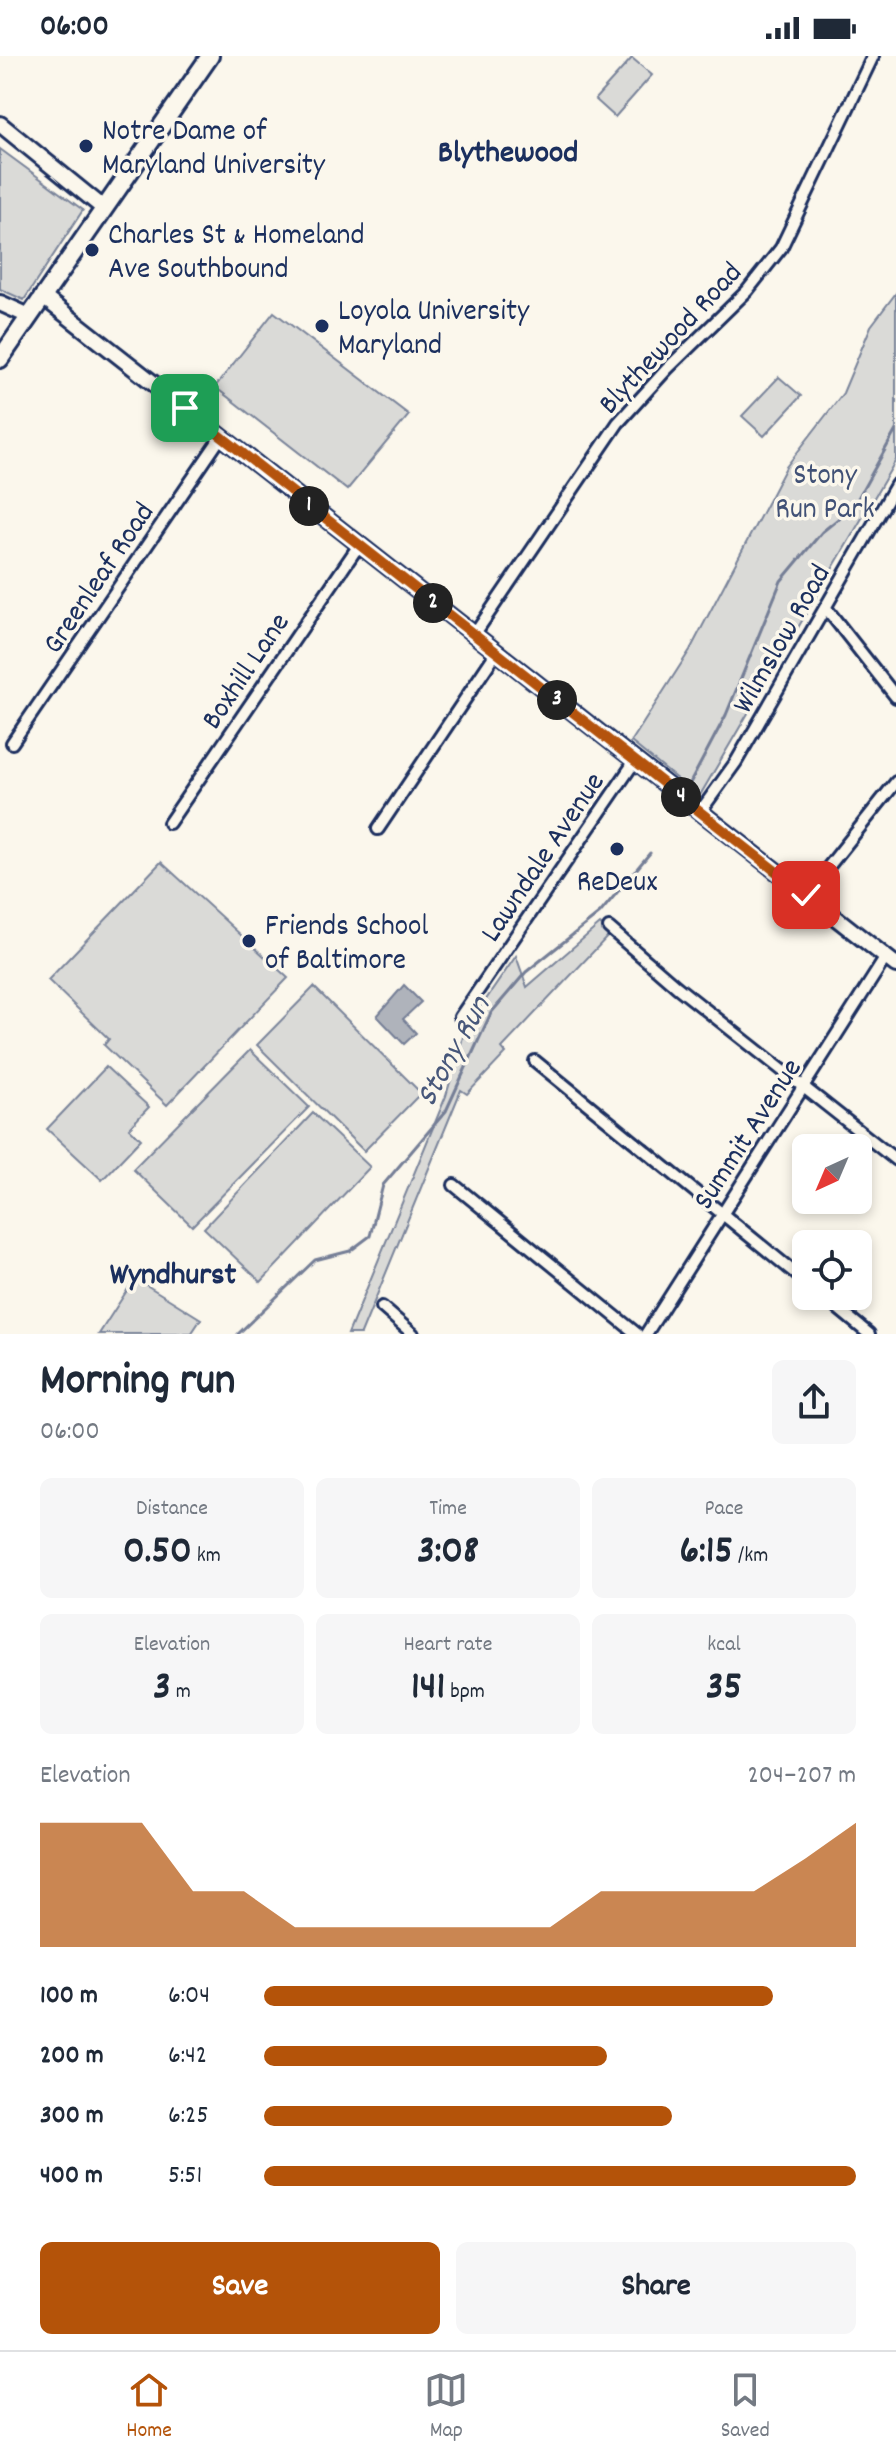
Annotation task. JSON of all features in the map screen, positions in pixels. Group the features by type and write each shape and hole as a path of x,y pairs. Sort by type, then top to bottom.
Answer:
{"main road":[{"path":"0,359 102,207 210,56"}],"street":[{"name":"Blythewood Road","path":"474,635 618,423 659,377 747,291 781,248 873,56"},
{"path":"0,124 102,207"},
{"path":"42,296 891,961"},
{"path":"0,303 29,316"},
{"name":"Greenleaf Road","path":"12,743 221,437"},
{"name":"Wilmslow Road","path":"700,812 736,762 896,485"},
{"name":"Boxhill Lane","path":"169,823 359,545"},
{"path":"826,608 896,697"},
{"path":"378,829 496,653"},
{"name":"Lawndale Avenue","path":"460,1017 635,761"},
{"path":"806,895 896,782"},
{"path":"609,928 688,996 805,1085 896,1160"},
{"name":"Summit Avenue","path":"646,1334 805,1085 891,961"},
{"path":"535,1061 792,1270"},
{"path":"454,1185 637,1334"},
{"path":"382,1307 413,1334"},
{"path":"840,1310 869,1334"}],"green space":[{"path":"632,58 652,75 615,117 595,99"},
{"path":"0,149 83,210 24,300 0,289"},
{"name":"Stony Run Park","path":"896,293 896,460 699,797 631,742 690,650 786,467 843,393 871,326"},
{"path":"274,312 409,415 347,490 215,387"},
{"path":"779,377 801,396 764,436 742,416"},
{"path":"161,862 288,978 167,1105 104,1045 109,1039 48,980"},
{"path":"600,924 610,934 502,1048 506,1053 467,1094 461,1090 361,1334 348,1334 446,1096 465,1030 516,956 527,987"},
{"path":"314,987 421,1093 364,1151 257,1045"},
{"path":"250,1050 309,1107 192,1226 133,1169"},
{"path":"106,1067 149,1107 129,1128 141,1139 102,1180 47,1129"},
{"path":"313,1113 370,1167 261,1282 204,1228"},
{"path":"135,1278 201,1319 191,1334 99,1334"}],"shaded area":[{"path":"404,985 421,1002 403,1019 416,1033 404,1044 377,1016"}],"waterway":[{"name":"Stony Run","path":"689,785 726,715 781,581 822,532 853,507 896,430"},
{"name":"Stony Run","path":"238,1334 315,1260 350,1251 370,1236 383,1185 446,1111 491,1013 526,972 600,913 650,853"}],"place":[{"name":"Notre Dame of Maryland University","path":"86,146"},
{"name":"Charles St & Homeland Ave Southbound","path":"92,250"},
{"name":"Loyola University Maryland","path":"322,326"},
{"name":"ReDeux","path":"617,849"},
{"name":"Friends School of Baltimore","path":"249,941"}],"district":[{"name":"Blythewood","path":"508,150"},
{"name":"Wyndhurst","path":"173,1272"}],"route":[{"path":"185,408 806,895"}]}
